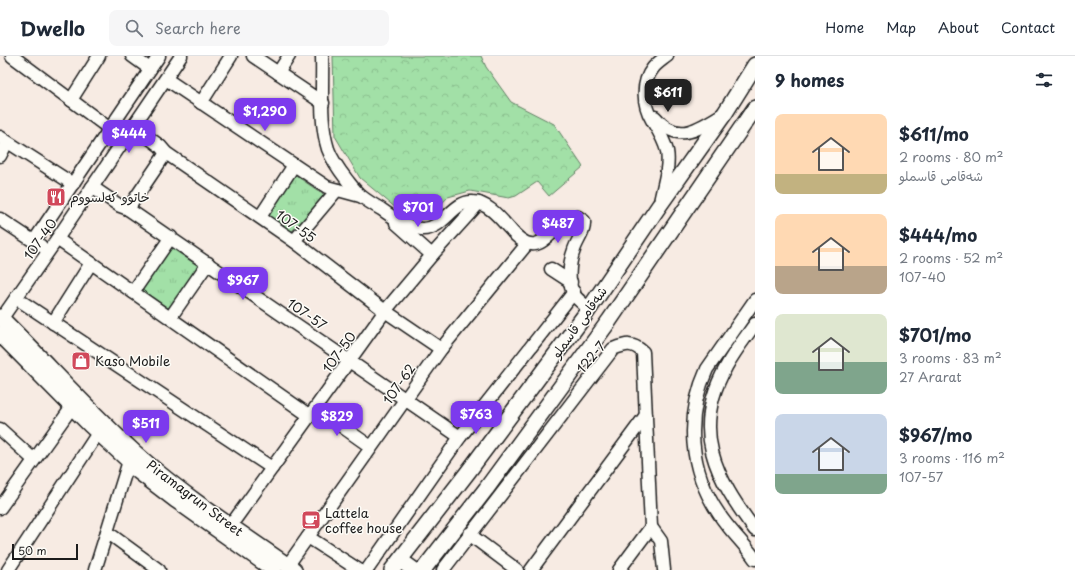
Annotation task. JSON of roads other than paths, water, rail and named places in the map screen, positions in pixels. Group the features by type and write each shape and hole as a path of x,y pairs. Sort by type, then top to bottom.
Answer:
{"main road":[{"name":"شەقامی قاسملو","path":"396,565 468,472 590,309 659,206 725,113 755,65"},
{"name":"شەقامی قاسملو","path":"427,565 486,489 609,321 755,108"},
{"path":"743,126 755,114"},
{"name":"Piramagrun Street","path":"1,318 98,417 142,459 231,525 285,568"},
{"name":"Piramagrun Street","path":"0,334 98,433 129,461 134,468 177,501 285,568"},
{"path":"410,546 427,565"},
{"path":"396,565 414,570"}],"street":[{"path":"12,56 110,129"},
{"path":"71,100 99,56"},
{"path":"132,56 150,69"},
{"path":"34,241 159,56"},
{"name":"107-40","path":"1,318 49,251 181,56"},
{"path":"201,103 231,56"},
{"path":"253,56 323,103"},
{"path":"278,73 289,56"},
{"path":"322,56 323,127 328,150 340,172 360,196"},
{"path":"659,206 667,172 667,152 662,136 646,110 644,90 651,70 667,56"},
{"path":"675,56 657,71 650,85 649,102 659,121 670,130 687,133 698,129 725,113"},
{"path":"166,79 327,187 360,196 414,228 426,229 437,225 457,207 466,202 472,202 479,203 498,216 515,235 527,244 535,244 544,240 572,218 578,217 584,221 584,227 574,251 570,275 575,296 590,309"},
{"name":"107-55","path":"133,126 160,146 166,153 260,217 385,311 442,349"},
{"path":"0,156 3,140 73,184"},
{"path":"128,209 166,153"},
{"path":"260,217 294,165"},
{"name":"107-57","path":"92,187 120,206 128,209 208,263 460,436"},
{"path":"294,242 337,190"},
{"name":"107-50","path":"231,525 385,311 432,255 479,203"},
{"path":"390,215 404,232 432,255"},
{"path":"0,219 49,251"},
{"path":"133,292 171,238"},
{"path":"57,239 170,318 313,412 372,447"},
{"name":"107-62","path":"285,568 442,349 527,244"},
{"path":"53,323 91,263"},
{"path":"170,318 208,263"},
{"path":"551,269 572,287"},
{"path":"367,570 460,436 572,287"},
{"path":"16,298 272,468"},
{"path":"754,306 733,331 711,362 702,380 694,416 693,445 698,470 707,494 727,525 754,556"},
{"path":"755,324 725,368 716,387 711,404 709,434 714,462 720,477 736,504 755,530"},
{"path":"733,331 739,333 743,340"},
{"name":"122-7","path":"443,570 469,534 613,349 627,344 633,345 643,352 651,527"},
{"path":"0,508 72,407"},
{"path":"531,570 646,414"},
{"path":"0,430 34,460"},
{"path":"8,570 98,433"},
{"path":"95,570 129,461"},
{"path":"619,570 651,527 661,541 664,570"},
{"path":"107,532 159,570"},
{"path":"469,534 517,570"},
{"path":"308,537 359,570"}],"place":[{"name":"خاتوو کەلسووم","path":"56,197"},
{"name":"Kaso Mobile","path":"81,361"},
{"name":"Lattela coffee house","path":"311,520"}]}
